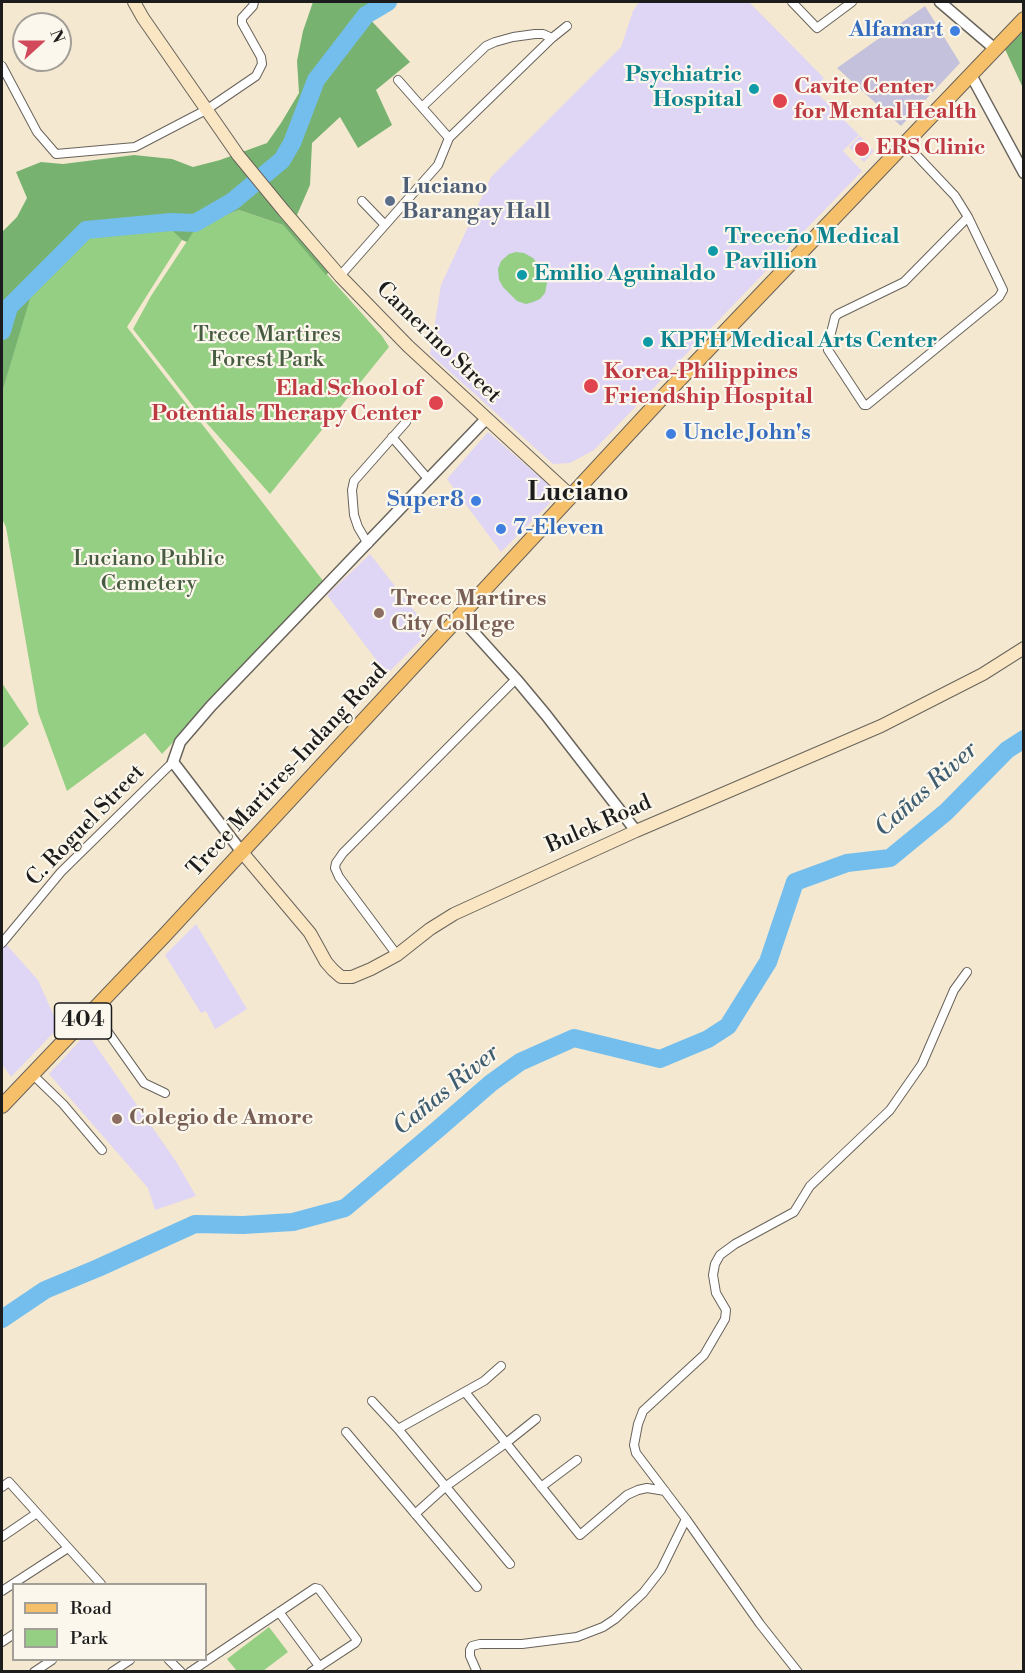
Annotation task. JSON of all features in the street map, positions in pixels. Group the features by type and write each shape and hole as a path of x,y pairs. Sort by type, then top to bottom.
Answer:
{"main road":[{"name":"Camerino Street","path":"134,2 238,155 340,276 397,336 571,496"},
{"name":"Trece Martires-Indang Road","path":"2,1106 242,851 662,397 1023,19"},
{"name":"Bulek Road","path":"242,851 305,927 336,974 341,977 352,977 397,955 430,929 454,914 636,831 881,726 983,674 1023,648"}],"street":[{"path":"2,66 37,132 56,153 135,147 206,110 256,76 262,64 261,57 242,23 242,18 254,2"},
{"path":"792,2 817,28 852,2"},
{"path":"940,2 995,49"},
{"path":"340,276 438,165 449,138 567,26"},
{"path":"422,106 486,46 513,37 534,34 543,33 552,38"},
{"path":"971,75 1023,173"},
{"path":"398,80 449,138"},
{"path":"904,143 951,190 968,217 1003,286 1003,293 867,405 864,405 828,351 836,315 904,282 968,217"},
{"path":"362,201 385,225"},
{"path":"242,851 173,762 180,742 211,706 486,419"},
{"path":"368,544 357,527 354,515 352,490 354,481 406,422"},
{"path":"392,437 429,480"},
{"path":"459,617 546,715 636,831"},
{"path":"397,955 339,877 335,868 336,863 343,853 516,679"},
{"name":"C. Roguel Street","path":"2,943 61,872 173,762"},
{"path":"798,1671 760,1624 636,1453 634,1445 638,1424 643,1411 704,1355 725,1319 726,1310 716,1293 712,1275 720,1255 735,1244 795,1212 810,1186 890,1110 922,1064 954,990 967,972"},
{"path":"93,1011 144,1083 165,1093"},
{"path":"32,1074 63,1104 102,1150"},
{"path":"398,1429 484,1381 501,1366"},
{"path":"465,1392 580,1535 627,1495 647,1488 665,1491"},
{"path":"372,1401 510,1564"},
{"path":"416,1514 445,1487 536,1419"},
{"path":"346,1432 477,1587"},
{"path":"541,1487 577,1460"},
{"path":"5,1485 37,1513 95,1583"},
{"path":"2,1538 37,1513"},
{"path":"477,1671 470,1656 472,1646 522,1644 577,1637 603,1628 643,1593 661,1570 686,1519"},
{"path":"14,1583 68,1548"},
{"path":"207,1660 313,1588 319,1589 357,1640 310,1671"},
{"path":"279,1612 319,1666"},
{"path":"34,1671 49,1661"},
{"path":"112,1671 127,1661"},
{"path":"190,1671 205,1661"}],"shaded area":[{"path":"639,2 749,2 824,78 813,89 859,135 843,151 862,171 594,450 570,463 553,464 430,354 441,285 491,177 621,47 633,11"},
{"path":"925,6 960,63 901,126 837,68"},
{"name":"ERS Clinic","path":"860,136 874,151 864,162 849,147"},
{"path":"488,432 559,494 501,552 447,479"},
{"name":"Trece Martires City College","path":"370,554 430,631 387,674 327,595"},
{"path":"196,924 247,1009 215,1029 206,1011 201,1013 165,955"},
{"path":"5,943 38,980 59,1027 11,1077 2,1064 2,948"},
{"name":"Colegio de Amore","path":"87,1033 177,1163 196,1196 155,1210 148,1188 49,1074"}],"green space":[{"path":"313,2 388,2 366,15 410,62 376,90 392,125 358,148 340,117 312,143 310,185 297,215 338,264 326,275 283,225 239,210 197,226 187,242 164,223 87,236 32,292 2,393 2,232 17,217 27,198 16,172 41,162 63,164 134,155 172,159 193,167 267,143 299,93 297,61 303,31"},
{"path":"1023,28 1023,88 1004,47"},
{"name":"Trece Martires Forest Park","path":"239,210 283,225 382,336 389,347 270,494 203,419 133,329 151,296 197,226"},
{"name":"Luciano Public Cemetery","path":"164,223 182,240 127,327 324,582 162,754 145,733 67,791 38,712 6,527 2,519 2,393 33,286 87,236"},
{"path":"516,252 533,258 546,275 545,293 540,299 526,304 517,301 499,280 498,269 501,261 509,254"},
{"path":"2,683 29,724 2,749"},
{"path":"269,1627 288,1652 263,1671 237,1671 227,1659"}],"waterway":[{"path":"2,331 9,307 86,230 171,222 195,223 233,201 282,160 292,143 316,80 366,15 388,2"},
{"name":"Cañas River","path":"2,1319 45,1290 195,1224 243,1225 293,1222 345,1208 491,1083 520,1062 574,1038 660,1059 708,1039 728,1026 768,962 795,882 847,863 890,858 946,812 1007,750 1024,739"}],"place":[{"name":"Alfamart","path":"955,31"},
{"name":"Psychiatric Hospital","path":"754,89"},
{"name":"Cavite Center for Mental Health","path":"780,101"},
{"name":"ERS Clinic","path":"862,149"},
{"name":"Luciano Barangay Hall","path":"390,201"},
{"name":"Treceño Medical Pavillion","path":"713,251"},
{"name":"Emilio Aguinaldo","path":"522,275"},
{"name":"KPFH Medical Arts Center","path":"648,342"},
{"name":"Korea-Philippines Friendship Hospital","path":"591,386"},
{"name":"Elad School of Potentials Therapy Center","path":"436,403"},
{"name":"Uncle John's","path":"671,434"},
{"name":"Super8","path":"476,501"},
{"name":"7-Eleven","path":"501,529"},
{"name":"Trece Martires City College","path":"379,613"},
{"name":"Colegio de Amore","path":"117,1119"}],"district":[{"name":"Luciano","path":"578,494"}]}
